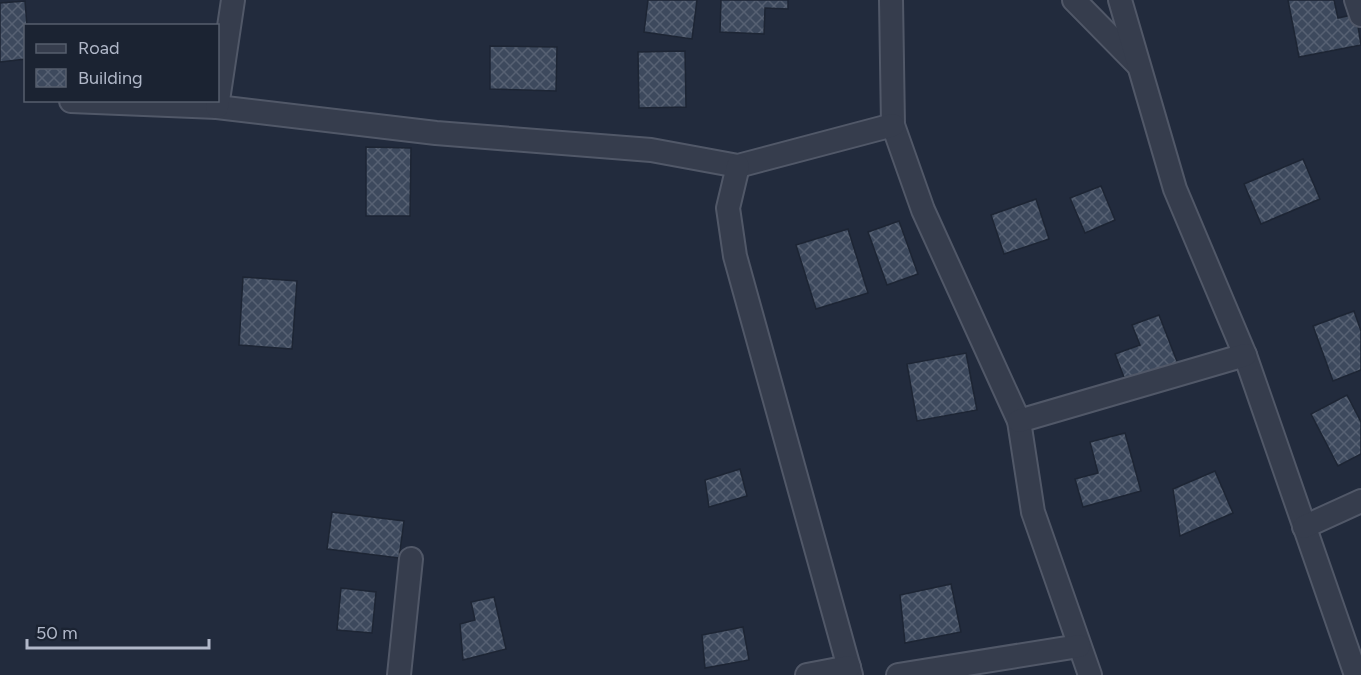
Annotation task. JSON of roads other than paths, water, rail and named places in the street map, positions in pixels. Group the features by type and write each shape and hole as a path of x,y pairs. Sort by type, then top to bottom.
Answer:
{"street":[{"path":"219,94 234,0"},
{"path":"891,0 892,125 922,210 1019,421 1033,512 1090,675"},
{"path":"1074,0 1139,66"},
{"path":"1120,0 1175,189 1245,355 1356,675"},
{"path":"1356,0 1361,15"},
{"path":"95,102 217,107 436,133 651,150 738,166 892,125"},
{"path":"217,107 218,102"},
{"path":"738,166 728,208 735,256 850,671 807,675"},
{"path":"1019,421 1245,355"},
{"path":"1304,527 1361,501"},
{"path":"399,675 411,559"},
{"path":"898,675 1078,646"}]}
